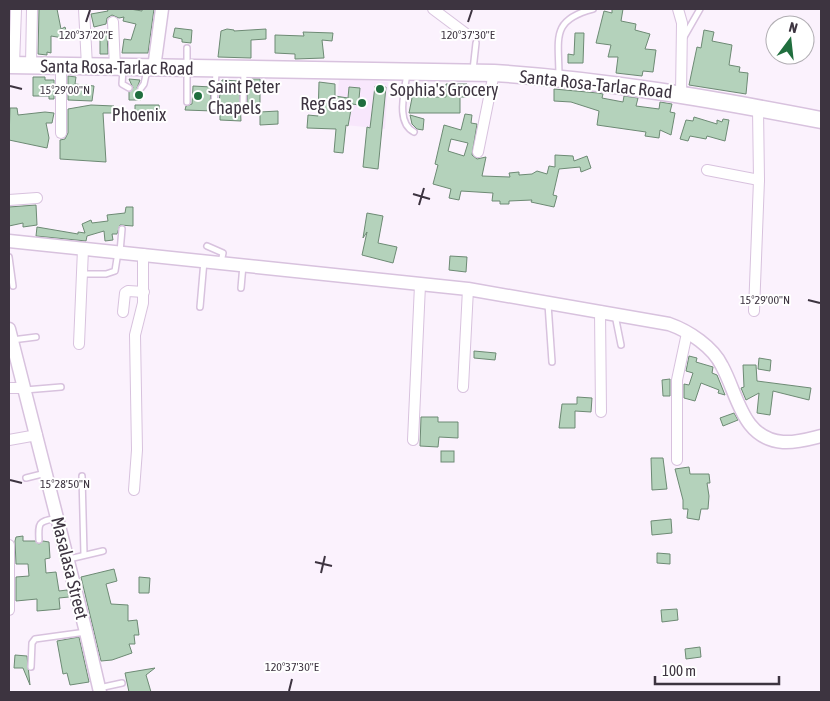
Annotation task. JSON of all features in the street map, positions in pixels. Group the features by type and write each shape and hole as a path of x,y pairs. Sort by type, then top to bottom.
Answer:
{"highway":[{"name":"Santa Rosa-Tarlac Road","path":"11,65 473,73 559,78 682,94 821,120"}],"street":[{"path":"11,65 16,9"},
{"path":"31,65 32,9"},
{"path":"84,9 87,66"},
{"path":"151,68 162,9"},
{"path":"433,9 465,33"},
{"path":"678,9 682,23 682,94"},
{"path":"113,22 119,67"},
{"path":"61,66 61,132"},
{"path":"478,152 494,74"},
{"path":"754,311 759,180 758,108"},
{"path":"707,170 759,180"},
{"path":"9,200 37,198"},
{"path":"9,241 468,289 547,301 669,324 687,333 708,348 719,361 740,412 753,428 768,438 781,442 821,436"},
{"path":"79,344 83,249"},
{"path":"134,490 137,450 135,336 143,310 143,254"},
{"path":"413,440 420,285"},
{"path":"463,387 468,289"},
{"path":"123,312 125,294 128,291 144,292"},
{"path":"600,312 601,412"},
{"path":"677,460 677,380 687,333"},
{"name":"Masalasa Street","path":"10,334 37,434 99,690"},
{"path":"9,388 24,389"},
{"path":"9,440 37,434"},
{"path":"9,545 9,610"}],"lane":[{"path":"559,78 559,36 563,24 572,15 593,9"},
{"path":"681,42 700,9"},
{"path":"473,73 476,43"},
{"path":"187,48 187,102"},
{"path":"119,67 122,84 129,88"},
{"path":"141,88 151,68"},
{"path":"214,107 216,69"},
{"path":"243,106 244,69"},
{"path":"407,72 403,121 407,129 414,132"},
{"path":"82,274 106,274 115,271 122,229"},
{"path":"207,246 223,253 221,263"},
{"path":"9,257 13,286"},
{"path":"200,307 204,260"},
{"path":"241,288 243,265"},
{"path":"547,301 551,328 552,362"},
{"path":"615,314 621,345"},
{"path":"10,334 36,337"},
{"path":"24,389 61,386"},
{"path":"26,478 46,473"},
{"path":"82,476 84,554"},
{"path":"39,540 38,525 40,522 58,518"},
{"path":"68,559 103,551"},
{"path":"31,667 32,643 35,639 86,632"},
{"path":"99,690 122,683"}],"shaded area":[{"name":"Reg Gas","path":"339,79 388,82 385,129 335,124"}],"building":[{"path":"39,9 57,9 61,29 65,27 69,39 51,36 51,53 47,52 47,55 38,54"},
{"path":"107,9 142,11 142,9 154,9 148,53 122,53 124,39 131,40 136,24 123,21 124,17 119,18 112,15 107,18 106,24 94,27 91,14 108,11"},
{"path":"612,9 623,9 621,21 636,24 635,30 650,34 645,49 656,50 653,72 643,71 642,76 616,73 618,57 608,57 611,45 596,43 604,11 612,13"},
{"path":"175,28 192,30 191,43 182,42 182,39 173,37"},
{"path":"227,29 234,31 266,29 266,39 251,40 251,58 218,57 221,31"},
{"path":"704,30 714,32 712,41 732,45 729,65 740,67 739,72 748,73 746,94 689,85 697,47 701,48"},
{"path":"100,32 107,34 108,54 100,54"},
{"path":"303,32 333,33 332,41 322,40 324,58 295,59 295,54 275,53 275,35 304,36"},
{"path":"575,33 584,33 583,63 568,63 568,54 574,55"},
{"path":"68,76 76,77 75,84 94,86 92,101 68,100"},
{"path":"33,77 45,77 45,80 54,80 54,99 49,99 49,96 33,96"},
{"path":"129,79 140,80 137,88 141,92 141,100 129,100 129,92 133,88"},
{"path":"248,79 260,79 260,104 247,104"},
{"path":"222,80 239,81 241,121 220,120 220,111 215,111 218,108"},
{"path":"319,82 335,84 335,96 348,98 349,87 360,88 359,99 366,100 366,106 352,104 348,126 346,125 343,153 334,152 336,129 307,128 308,115 318,116"},
{"path":"446,84 467,84 467,97 460,97 460,113 409,113 414,88 426,89 426,97 446,97"},
{"path":"193,86 211,87 210,107 213,111 185,110 186,106 192,104"},
{"path":"375,86 386,87 378,169 363,167 367,127 370,128"},
{"path":"554,89 598,93 603,94 602,98 623,102 624,96 638,98 636,106 659,109 660,102 672,104 670,112 675,113 671,135 660,130 659,138 645,136 646,132 597,125 599,111 571,102 554,101"},
{"path":"91,105 114,106 113,113 103,113 106,162 60,159 60,140 65,139 68,133 68,109"},
{"path":"135,105 159,105 160,114 135,114"},
{"path":"10,108 17,108 18,115 54,113 52,123 46,123 49,138 47,148 9,140"},
{"path":"278,111 278,124 260,125 260,112"},
{"path":"465,114 472,115 471,123 477,124 472,155 477,159 486,157 482,176 510,177 509,173 519,172 519,175 532,174 537,171 547,174 549,166 555,167 555,155 573,156 574,161 587,156 591,168 581,172 580,167 559,169 553,195 557,196 554,207 531,202 532,200 509,201 509,204 500,204 500,201 492,201 493,193 461,191 459,200 449,198 451,189 433,184 438,165 435,164 444,125 461,130","holes":["451,139 468,143 464,156 448,151"]},
{"path":"410,115 424,119 423,130 417,129 412,124"},
{"path":"694,117 717,124 717,120 722,122 723,119 729,120 725,141 707,136 706,139 690,136 688,141 680,139 686,120 693,121"},
{"path":"36,205 37,225 23,227 23,223 9,226 9,207"},
{"path":"126,207 133,207 133,226 120,225 117,234 112,234 113,240 105,241 104,231 87,236 86,241 36,236 37,227 78,234 78,232 85,233 82,224 91,220 92,223 108,221 107,215 125,213"},
{"path":"367,213 383,216 378,243 397,247 393,263 362,255 367,232 363,238"},
{"path":"450,256 467,257 466,272 449,270"},
{"path":"474,351 496,353 495,360 474,358"},
{"path":"689,356 697,358 696,362 713,367 712,373 717,375 725,395 718,393 719,390 701,383 695,401 684,398 684,384 689,385 693,373 686,371"},
{"path":"759,358 771,360 770,371 758,369"},
{"path":"743,365 756,365 757,381 811,388 809,400 773,391 770,415 757,413 759,393 746,400 741,388 744,387"},
{"path":"670,379 670,396 663,396 662,380"},
{"path":"577,397 592,398 591,412 575,411 575,428 559,428 562,404 577,404"},
{"path":"734,413 738,420 723,426 720,418"},
{"path":"421,417 438,417 438,422 458,422 458,438 439,437 438,447 420,446"},
{"path":"441,451 454,451 454,462 441,462"},
{"path":"651,458 663,458 667,489 652,490"},
{"path":"689,467 690,474 709,474 710,483 707,483 708,509 701,509 699,520 687,518 688,509 683,509 683,500 675,469"},
{"path":"671,519 672,533 652,535 651,521"},
{"path":"23,536 23,541 35,541 39,544 43,541 49,542 50,558 45,559 46,573 56,572 59,591 67,590 69,597 59,598 60,609 37,611 37,599 16,601 16,577 29,576 28,564 16,564 16,537"},
{"path":"657,553 670,554 670,564 657,563"},
{"path":"114,569 117,581 106,584 111,604 128,605 128,621 137,620 139,635 134,635 135,644 129,644 132,653 112,660 101,661 81,577"},
{"path":"139,577 150,578 149,593 139,593"},
{"path":"677,609 678,620 662,622 661,610"},
{"path":"79,637 89,682 70,685 67,673 63,674 57,641"},
{"path":"700,647 701,657 686,659 685,649"},
{"path":"15,655 27,656 30,685 23,668 14,668"},
{"path":"155,668 146,675 151,692 129,692 125,673"}],"place":[{"name":"Sophia's Grocery","path":"380,89"},
{"name":"Phoenix","path":"139,95"},
{"name":"Saint Peter Chapels","path":"198,96"},
{"name":"Reg Gas","path":"362,103"}]}
